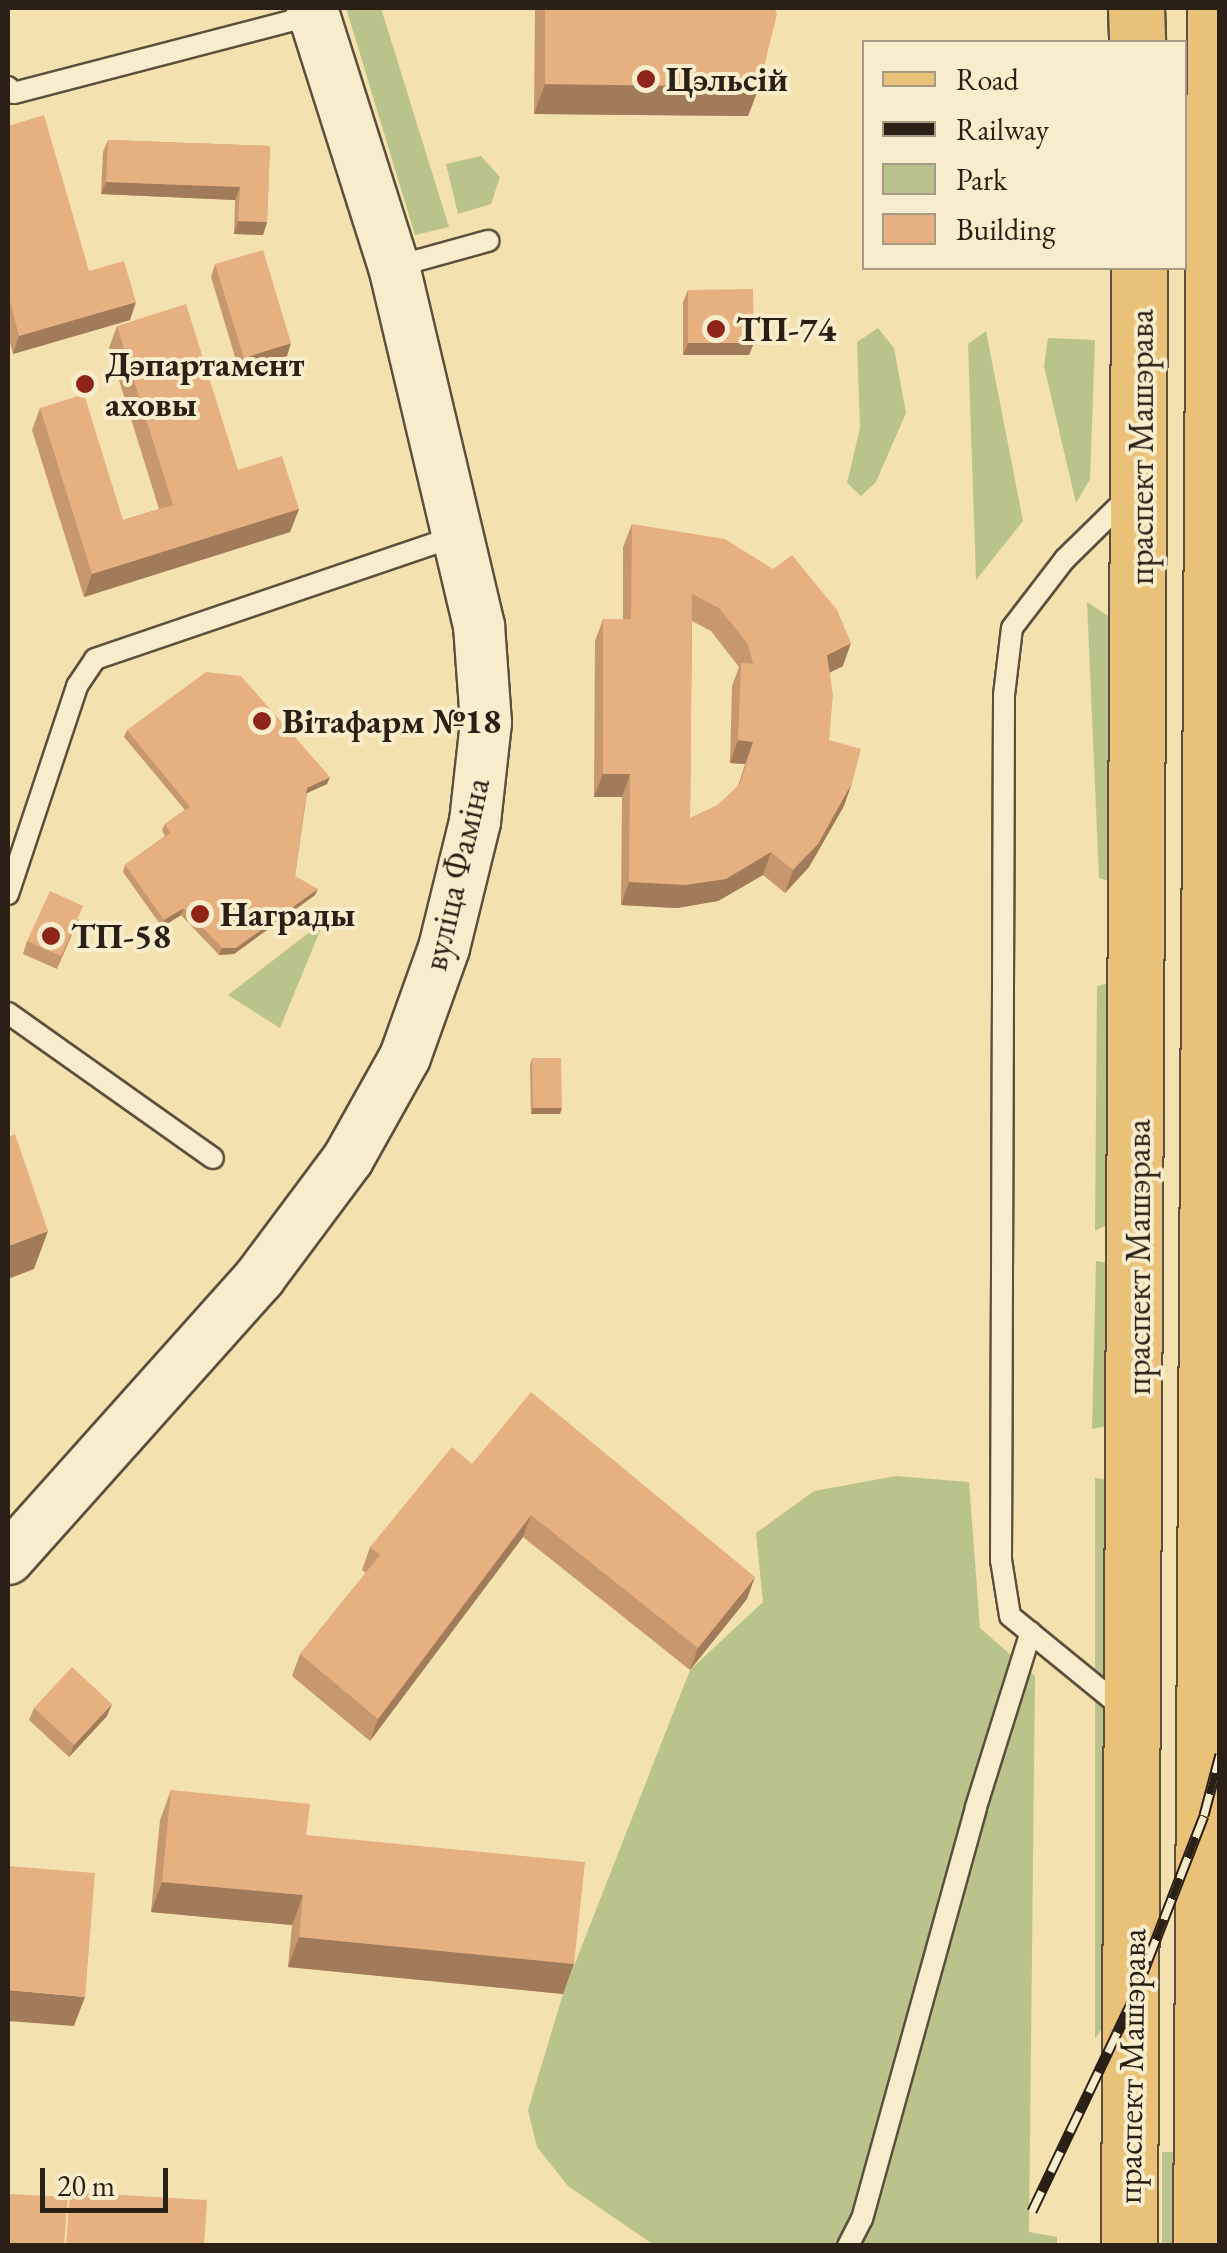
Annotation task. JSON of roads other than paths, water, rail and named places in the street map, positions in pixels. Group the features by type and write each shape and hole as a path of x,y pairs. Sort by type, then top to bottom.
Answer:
{"main road":[{"path":"1136,8 1136,40"},
{"name":"праспект Машэрава","path":"1201,2246 1211,1890 1213,1572 1215,8"},
{"name":"праспект Машэрава","path":"1129,2246 1142,482 1140,270"}],"street":[{"name":"вуліца Фаміна","path":"8,1559 275,1259 348,1159 405,1057 444,948 476,822 486,723 479,626 394,267 314,11"}],"lane":[{"path":"8,88 14,93 314,11"},
{"path":"394,267 488,241"},
{"path":"1135,1719 1010,1616 1001,1560 1004,695 1012,628 1065,559 1142,482"},
{"path":"8,894 76,686 95,659 459,535"},
{"path":"8,1013 213,1158"},
{"path":"848,2246 862,2219 976,1807 1031,1632"}],"railway":[{"path":"1032,2211 1132,2001 1204,1815 1220,1754"}],"place":[{"name":"Цэльсій","path":"646,79"},
{"name":"ТП-74","path":"716,329"},
{"name":"Дэпартамент аховы","path":"85,384"},
{"name":"Вітафарм №18","path":"262,721"},
{"name":"Награды","path":"200,914"},
{"name":"ТП-58","path":"51,936"}]}
